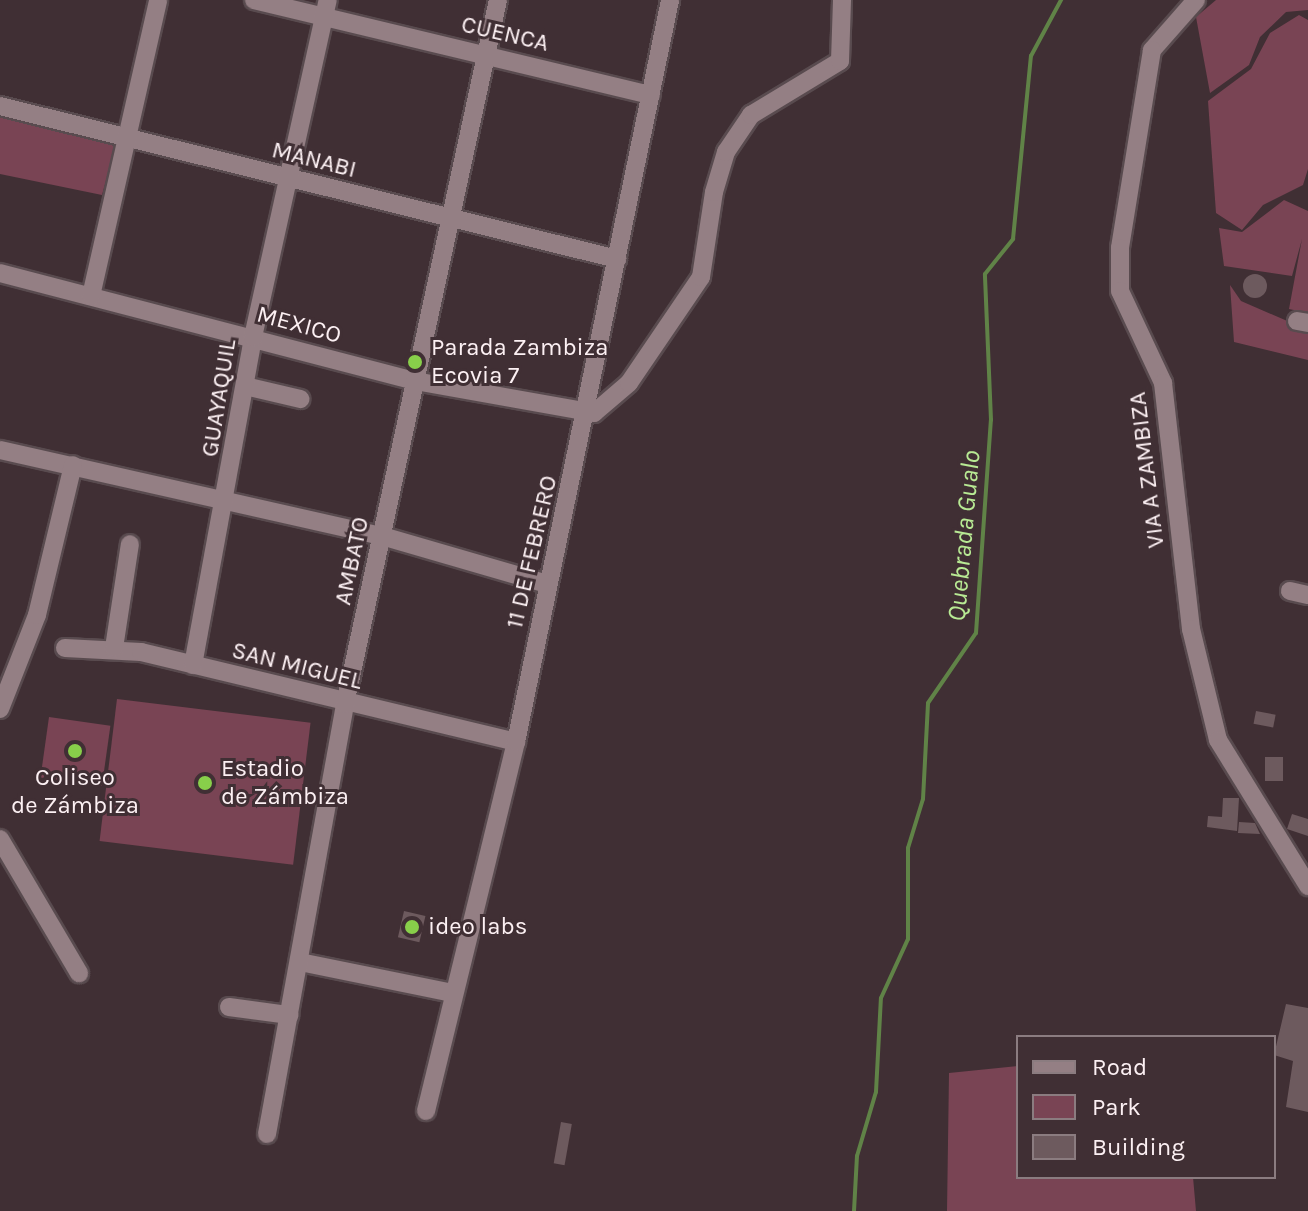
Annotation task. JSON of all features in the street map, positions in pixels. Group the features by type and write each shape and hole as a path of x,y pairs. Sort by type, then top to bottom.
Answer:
{"street":[{"path":"91,296 124,134 158,0"},
{"name":"CUENCA","path":"254,0 326,9 651,95"},
{"name":"AMBATO","path":"267,1134 345,704 498,0"},
{"name":"11 DE FEBRERO","path":"426,1111 452,993 516,742 547,584 588,413 670,0"},
{"path":"588,413 629,383 701,277 714,192 726,152 751,115 840,61 842,0"},
{"name":"VIA A ZAMBIZA","path":"1196,0 1152,50 1120,248 1120,291 1163,383 1191,629 1218,740 1308,886"},
{"name":"GUAYAQUIL","path":"193,665 226,502 253,337 291,179 326,9"},
{"name":"MANABI","path":"0,106 124,134 291,179 617,259"},
{"name":"MEXICO","path":"0,273 415,381 588,413"},
{"path":"245,386 300,399"},
{"path":"0,450 382,536 547,584"},
{"path":"0,709 37,615 73,465"},
{"path":"114,648 130,544"},
{"name":"SAN MIGUEL","path":"65,648 114,648 516,742"},
{"path":"0,839 79,973"},
{"path":"300,962 452,993"},
{"path":"229,1007 289,1015"}],"green space":[{"path":"1216,0 1308,0 1308,10 1286,12 1260,37 1249,65 1210,93 1196,17"},
{"path":"1299,15 1308,20 1308,169 1303,185 1263,205 1242,230 1216,213 1208,101 1251,69 1270,33"},
{"path":"0,113 118,138 102,195 0,174"},
{"path":"1284,200 1308,211 1308,313 1289,309 1302,239 1292,276 1224,266 1219,228 1242,232"},
{"path":"1230,285 1241,301 1308,330 1308,360 1234,342"},
{"name":"Estadio de Zámbiza","path":"117,699 311,723 293,865 100,841"},
{"name":"Coliseo de Zámbiza","path":"49,717 110,726 102,786 41,777"},
{"path":"1016,1066 1016,1179 1193,1179 1196,1211 947,1211 949,1073"}],"building":[{"path":"1255,274 1266,281 1267,286 1260,297 1255,298 1244,291 1243,286 1250,275"},
{"path":"1256,711 1276,715 1273,728 1254,724"},
{"path":"1265,757 1283,757 1283,781 1265,781"},
{"path":"1223,798 1239,798 1237,831 1207,827 1208,816 1222,817"},
{"path":"1292,814 1308,819 1308,836 1287,829"},
{"path":"1239,822 1255,823 1260,834 1238,833"},
{"name":"ideo labs","path":"404,911 425,916 419,942 398,937"},
{"path":"1286,1004 1308,1008 1308,1112 1286,1107 1293,1061 1276,1056"},
{"path":"561,1122 572,1124 565,1165 554,1163"}],"waterway":[{"name":"Quebrada Gualo","path":"854,1211 857,1156 876,1092 881,998 908,939 908,848 923,799 928,703 976,633 991,420 985,274 1013,239 1031,56 1061,0"}],"place":[{"name":"Parada Zambiza Ecovia 7","path":"415,362"},
{"name":"Coliseo de Zámbiza","path":"75,751"},
{"name":"Estadio de Zámbiza","path":"205,783"},
{"name":"ideo labs","path":"412,927"}]}
